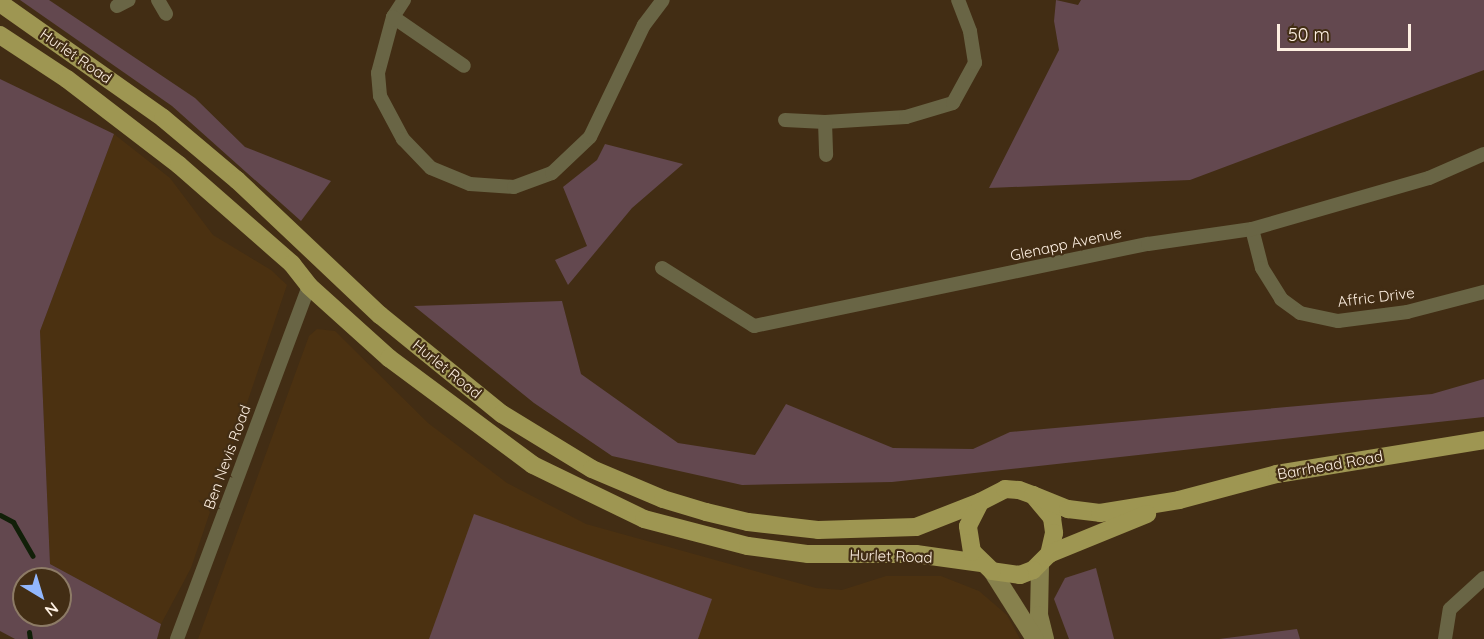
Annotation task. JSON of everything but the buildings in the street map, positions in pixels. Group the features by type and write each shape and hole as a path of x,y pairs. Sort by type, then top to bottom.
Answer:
{"main road":[{"name":"Hurlet Road","path":"0,3 163,118 237,180 380,315 502,414 592,469 663,499 706,512 748,522 818,530 916,527 980,502"},
{"name":"Hurlet Road","path":"0,35 85,92 179,165 292,264 309,286 389,358 490,436 533,465 607,503 677,529 748,546 808,554 916,554 986,567"},
{"name":"Barrhead Road","path":"1033,495 1068,509 1100,513 1179,500 1277,474 1484,440"},
{"path":"1005,489 1033,495 1052,518 1054,533 1044,559 1020,575 986,567 968,540 968,526 980,502 1005,489"},
{"name":"Barrhead Road","path":"1044,559 1179,500"}],"street":[{"path":"158,0 165,14"},
{"path":"404,0 393,17 378,73 380,96 403,139 431,168 470,184 514,187 552,173 590,137 644,25 663,0"},
{"path":"785,120 825,122 906,117 953,103 975,63 970,30 958,0"},
{"path":"393,17 464,66"},
{"path":"825,122 826,155"},
{"name":"Glenapp Avenue","path":"662,268 754,326 1148,244 1252,229 1429,178 1484,154"},
{"name":"Affric Drive","path":"1252,229 1262,268 1281,299 1300,313 1338,321 1407,312 1484,292"},
{"name":"Ben Nevis Road","path":"177,639 309,286"},
{"path":"1044,559 1039,615 1045,639"},
{"path":"986,567 1035,639"},
{"path":"1445,639 1450,609 1484,578"}],"shaded area":[{"path":"20,0 49,0 195,98 245,147 331,181 301,221 172,106"},
{"path":"1056,0 1078,5 1081,0 1484,0 1484,70 1190,180 989,188 1059,50 1054,21"},
{"path":"0,79 114,134 40,331 50,564 56,567 12,567 12,627 72,627 72,576 161,624 157,639 15,639 0,631"},
{"path":"114,134 170,178 213,235 271,270 287,285 191,568 161,624 72,576 72,567 56,567 50,564 40,331"},
{"path":"605,144 683,164 632,208 568,285 555,260 587,246 563,187 597,160"},
{"path":"562,301 581,374 678,443 755,455 786,404 893,448 973,449 1010,432 1432,394 1484,379 1484,417 892,482 742,485 612,456 534,403 414,306"},
{"path":"317,329 335,331 428,423 507,483 586,524 816,588 842,590 886,576 941,576 979,591 1007,615 1020,639 198,639 309,336"},
{"path":"474,514 712,599 698,639 429,639"},
{"path":"1096,568 1114,639 1069,639 1054,599 1065,578"},
{"path":"1297,629 1300,639 1219,639"}],"waterway":[{"path":"0,515 13,522 33,556"},
{"path":"29,632 30,639"}]}
